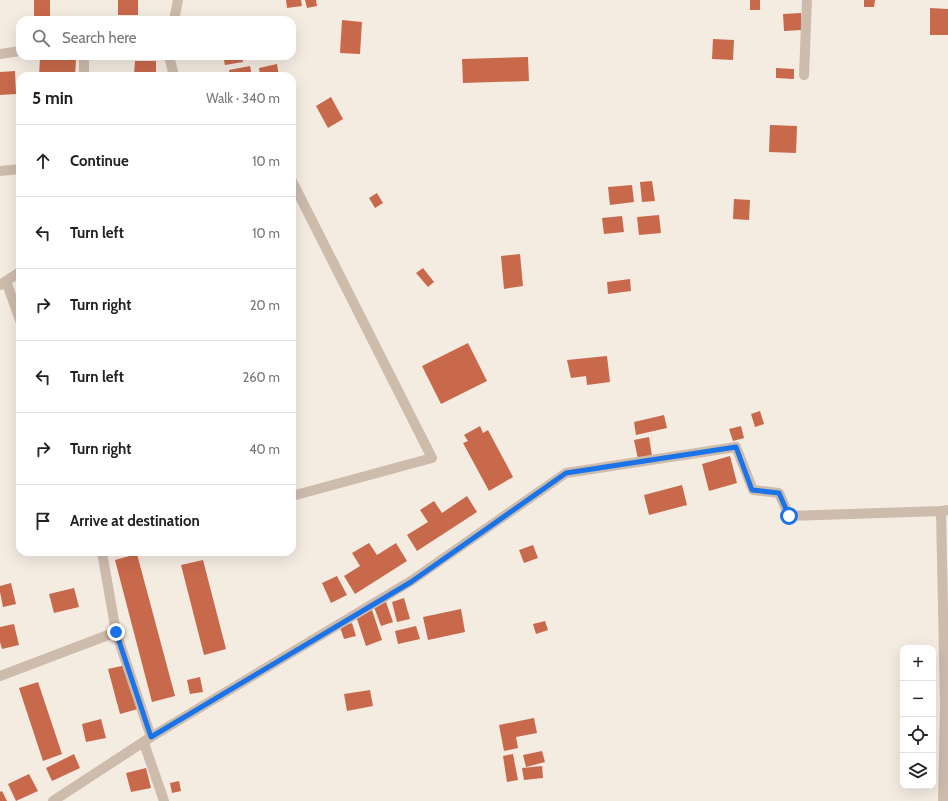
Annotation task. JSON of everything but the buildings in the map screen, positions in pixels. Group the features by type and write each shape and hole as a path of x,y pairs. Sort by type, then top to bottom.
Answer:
{"street":[{"path":"175,16 178,0"},
{"path":"804,75 807,0"},
{"path":"0,54 16,52"},
{"path":"84,60 84,72"},
{"path":"170,60 173,72"},
{"path":"0,172 16,169"},
{"path":"296,189 432,458 296,495"},
{"path":"16,275 3,283 16,311"},
{"path":"53,801 151,737 411,582 566,473 736,447 752,490 779,493 789,516 945,511 946,705 943,801"},
{"path":"103,556 116,632 151,737"},
{"path":"0,676 116,632"},
{"path":"145,746 164,801"}],"route":[{"path":"116,632 151,737 411,582 566,473 736,447 752,490 779,493 789,516"}]}
